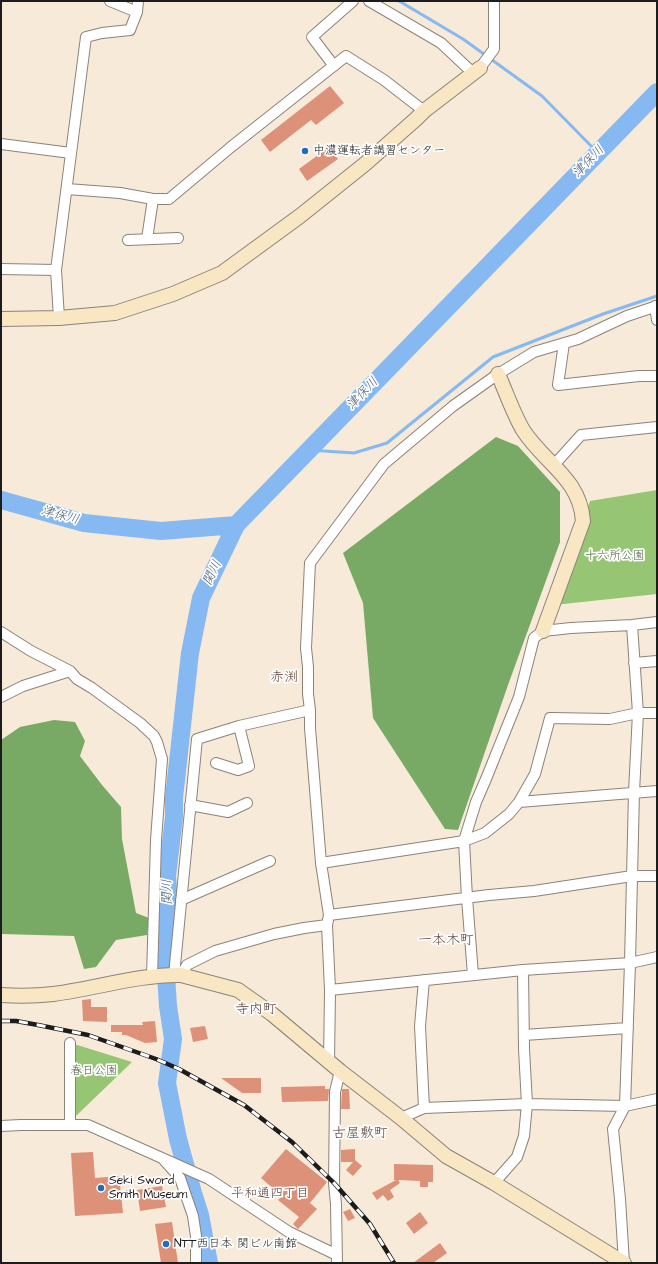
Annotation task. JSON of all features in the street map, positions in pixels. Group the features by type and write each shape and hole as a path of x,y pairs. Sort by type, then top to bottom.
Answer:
{"street":[{"path":"110,1 137,12"},
{"path":"59,318 56,270 86,37 130,30 137,12 138,1"},
{"path":"334,66 312,37 353,1"},
{"path":"369,1 441,43 477,70"},
{"path":"1,319 59,318 115,313 173,294 222,273 300,216 371,159 424,111 477,70 494,49 494,1"},
{"path":"67,189 120,193 153,199 169,200 236,143 346,56 384,80 424,111"},
{"path":"1,144 71,153"},
{"path":"147,239 153,199"},
{"path":"128,240 178,238"},
{"path":"1,268 56,270"},
{"path":"337,1259 334,1183 335,1092 328,920 321,863 310,728 306,648 310,563 384,464 452,406 498,374 534,352 578,339 623,318 656,306 657,320"},
{"path":"564,343 558,385 639,376 657,376"},
{"path":"498,374 524,430 573,487 582,509 583,521 543,631"},
{"path":"554,465 581,435 657,427"},
{"path":"473,975 464,841 476,802 519,697 534,638 543,631 657,622"},
{"path":"624,1263 620,1199 613,1129 625,1106 628,1028 634,792 638,713 632,625"},
{"path":"1,632 31,651 70,671 77,679 140,722 154,736 157,742 162,759 156,840 152,977"},
{"path":"634,663 657,661"},
{"path":"1,698 23,686 70,671"},
{"path":"178,975 181,900 197,739 239,726 310,710"},
{"path":"321,863 464,841 485,833 509,814 519,802 535,774 550,718 610,719 638,713 657,713"},
{"path":"216,763 238,770 249,766 239,726"},
{"path":"519,802 657,791"},
{"path":"190,805 228,812 247,803"},
{"path":"181,900 270,861"},
{"path":"178,975 187,965 215,951 274,934 304,928 328,920 467,898 534,891 632,876 657,876"},
{"path":"330,990 523,970 630,963 657,957"},
{"path":"494,1183 517,1157 524,1136 527,1104 523,970"},
{"path":"1,995 52,994 152,977 178,975 238,990 272,1014 334,1067 402,1118 446,1156 494,1183 624,1263"},
{"path":"424,980 420,1026 424,1108"},
{"path":"524,1036 628,1028"},
{"path":"70,1043 70,1124"},
{"path":"402,1118 424,1108 527,1104 625,1106 657,1098"},
{"path":"1,1126 70,1124 88,1125 209,1179 289,1232 337,1259"},
{"path":"162,1158 180,1178 193,1216 196,1236 196,1263"}],"green space":[{"path":"496,437 518,446 560,492 560,542 508,685 458,830 445,829 373,718 363,603 343,553"},
{"name":"十六所公園","path":"657,490 657,594 554,605 590,501"},
{"path":"54,720 75,722 85,741 80,756 121,807 122,839 136,913 149,918 147,935 116,940 96,967 84,969 74,936 1,934 1,740 20,727"},
{"name":"春日公園","path":"74,1044 132,1062 77,1115 74,1116"}],"building":[{"path":"330,86 344,103 316,125 311,120 270,152 261,140"},
{"path":"329,147 338,159 307,181 299,169"},
{"path":"91,999 91,1007 107,1007 107,1022 83,1021 82,1000"},
{"path":"155,1021 157,1042 145,1043 126,1035 122,1035 122,1032 111,1032 111,1025 143,1025 142,1022"},
{"path":"205,1026 208,1039 193,1042 190,1028"},
{"path":"221,1078 261,1078 261,1093 242,1093"},
{"path":"325,1086 325,1089 329,1089 328,1101 282,1102 281,1087"},
{"path":"342,1089 349,1089 350,1109 341,1109"},
{"path":"286,1149 327,1182 310,1203 317,1209 298,1229 293,1224 299,1217 278,1200 282,1196 261,1178"},
{"path":"355,1149 355,1160 362,1166 353,1176 346,1170 353,1162 341,1162 341,1150"},
{"path":"93,1152 95,1178 119,1176 123,1213 75,1216 71,1153"},
{"path":"394,1164 433,1165 433,1182 428,1182 428,1187 420,1187 420,1181 398,1180 400,1183 390,1190 394,1197 388,1201 383,1195 377,1200 372,1193 396,1180 394,1180"},
{"path":"162,1186 166,1207 140,1211 137,1190"},
{"path":"350,1209 355,1218 348,1221 343,1212"},
{"path":"420,1212 428,1223 414,1234 406,1223"},
{"name":"NTT西日本 関ビル南館","path":"172,1222 178,1263 161,1263 155,1224"},
{"path":"440,1243 447,1253 433,1263 413,1263"}],"waterway":[{"path":"399,1 463,39 542,96 598,153"},
{"name":"関川","path":"209,1263 200,1215 178,1139 167,1083 173,1039 168,1006 165,960 169,901 167,876 174,817 174,798 190,653 201,598 236,525 657,92"},
{"path":"309,450 354,453 387,443 493,357 603,314 657,296"},
{"name":"津保川","path":"1,500 84,523 161,531 236,525"}],"railway":[{"path":"1,1021 16,1021 88,1035 156,1059 179,1069 244,1105 292,1142 334,1183 370,1224 394,1263"}],"place":[{"name":"中濃運転者講習センター","path":"305,151"},
{"name":"Seki Sword Smith Museum","path":"101,1188"},
{"name":"NTT西日本 関ビル南館","path":"166,1244"}],"district":[{"name":"赤渕","path":"284,678"},
{"name":"一本木町","path":"446,941"},
{"name":"寺内町","path":"256,1010"},
{"name":"古屋敷町","path":"360,1134"},
{"name":"平和通四丁目","path":"270,1194"}]}
